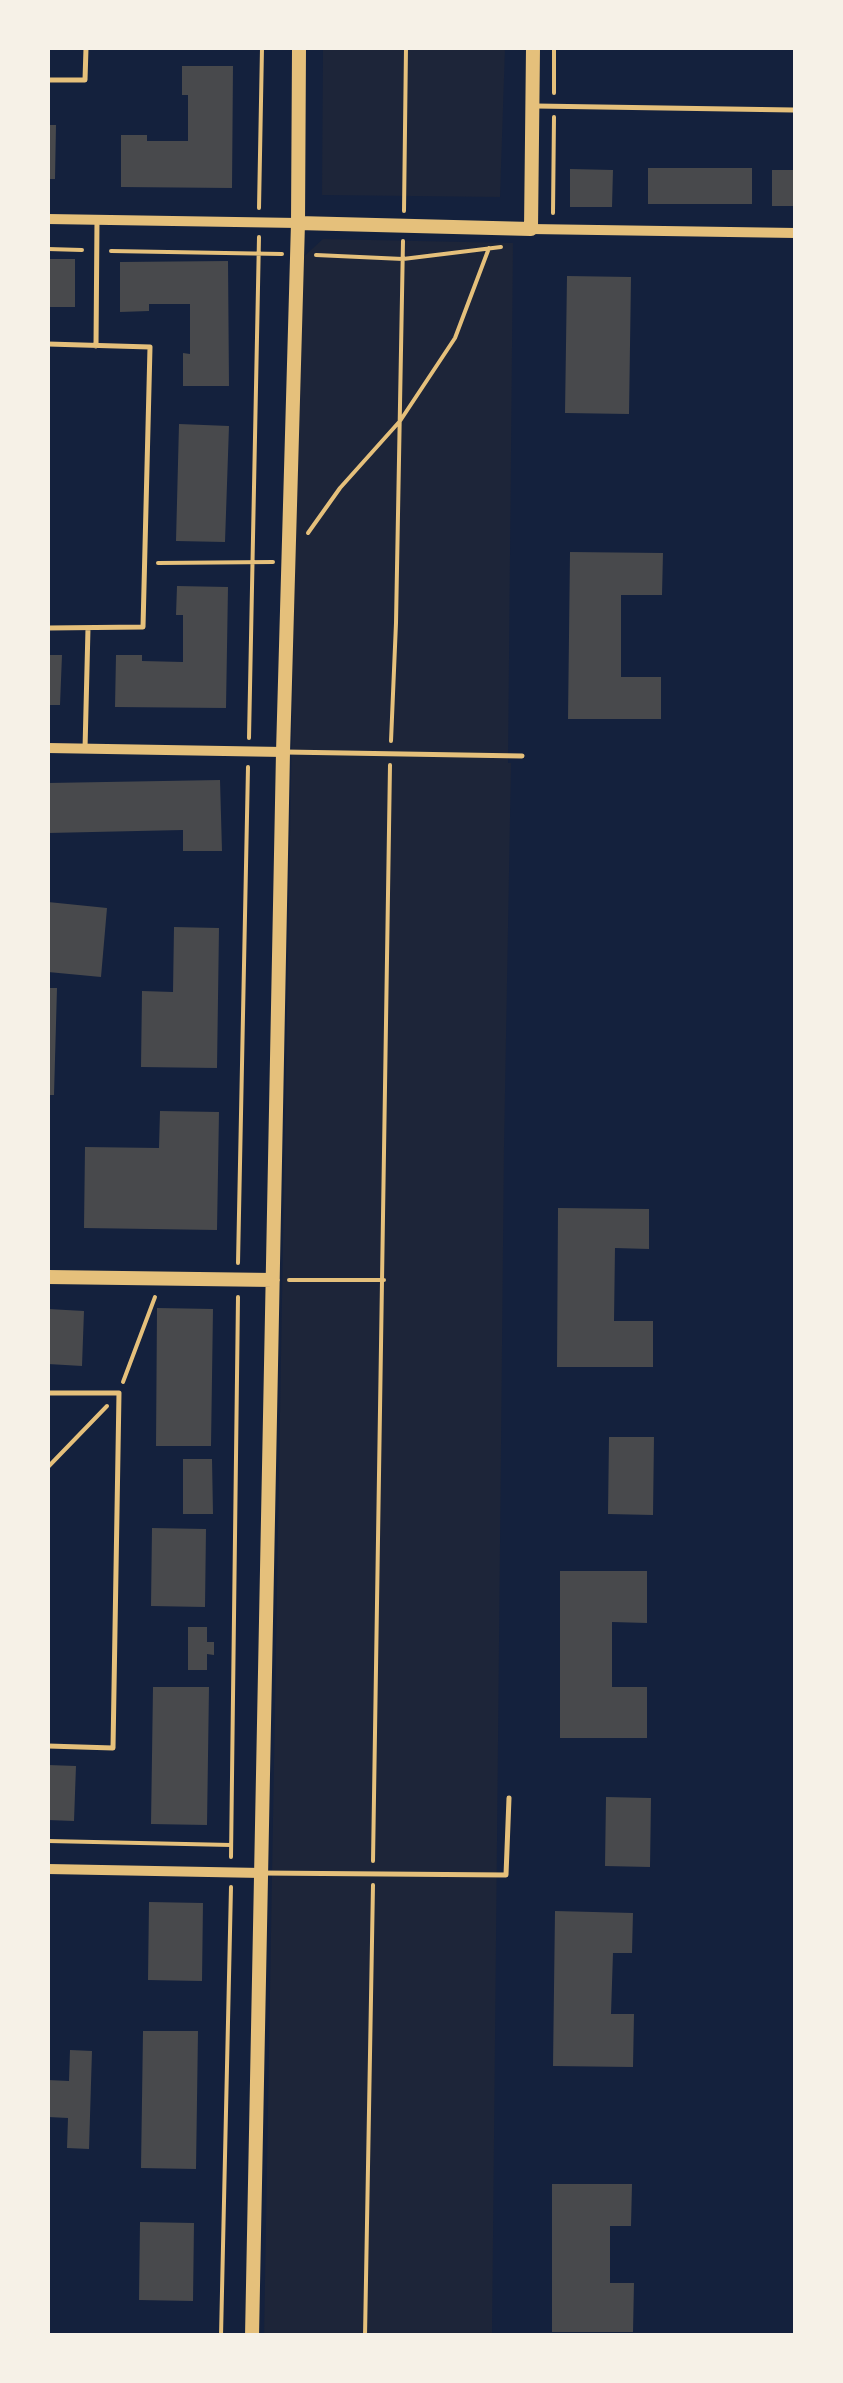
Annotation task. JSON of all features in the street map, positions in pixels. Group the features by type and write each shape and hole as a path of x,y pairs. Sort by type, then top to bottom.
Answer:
{"street":[{"path":"252,2336 299,48"},
{"path":"531,229 533,48"},
{"path":"48,220 796,233"},
{"path":"48,748 282,752"},
{"path":"48,1277 273,1280"},
{"path":"48,1869 262,1873"}],"lane":[{"path":"48,80 86,80 86,48"},
{"path":"532,106 793,110"},
{"path":"96,346 98,220"},
{"path":"48,344 150,347 143,627 48,628"},
{"path":"86,748 88,628"},
{"path":"282,752 522,756"},
{"path":"48,1393 119,1394 113,1748 48,1746"},
{"path":"262,1873 506,1875 508,1798"}],"path":[{"path":"222,2336 262,48"},
{"path":"365,2336 390,754 396,623 406,48"},
{"path":"553,229 554,48"},
{"path":"309,532 340,488 400,420 455,338 489,248"},
{"path":"145,563 288,562"},
{"path":"273,1280 384,1280"},
{"path":"48,1841 232,1845"}],"shaded area":[{"path":"323,48 505,48 500,197 322,195"},
{"path":"323,239 513,243 511,763 492,2335 264,2336 300,260"}],"building":[{"path":"182,66 233,66 232,188 121,187 121,135 147,135 147,141 188,141 188,95 182,95"},
{"path":"48,125 56,125 55,179 48,179"},
{"path":"648,168 752,168 752,204 648,204"},
{"path":"570,169 613,170 612,207 570,207"},
{"path":"772,170 796,170 796,206 772,206"},
{"path":"48,259 75,259 75,307 48,307"},
{"path":"228,261 229,386 183,386 183,353 190,354 190,304 149,304 149,311 120,312 120,262"},
{"path":"567,276 631,277 629,414 565,413"},
{"path":"179,424 229,426 225,542 176,541"},
{"path":"570,552 663,553 662,595 621,595 621,677 661,677 661,719 568,719"},
{"path":"177,586 228,587 226,708 115,707 116,655 142,655 142,661 183,662 183,615 176,615"},
{"path":"48,655 62,655 60,705 48,705"},
{"path":"220,780 222,851 183,851 183,830 48,833 48,783"},
{"path":"48,902 107,908 101,977 48,972"},
{"path":"174,927 219,928 217,1068 141,1067 142,991 173,992"},
{"path":"48,988 57,988 54,1095 48,1095"},
{"path":"160,1111 219,1112 217,1230 84,1228 85,1147 159,1148"},
{"path":"558,1208 649,1209 649,1249 615,1248 614,1321 653,1321 653,1367 557,1367"},
{"path":"157,1308 213,1309 211,1446 156,1446"},
{"path":"48,1309 84,1311 82,1366 48,1364"},
{"path":"609,1437 654,1437 653,1515 608,1514"},
{"path":"183,1459 212,1459 213,1514 183,1514"},
{"path":"152,1528 206,1529 205,1607 151,1606"},
{"path":"560,1571 647,1571 647,1623 612,1622 612,1687 647,1687 647,1738 560,1738"},
{"path":"188,1627 207,1627 207,1642 214,1642 214,1655 207,1654 207,1670 188,1670"},
{"path":"153,1687 209,1687 207,1825 151,1824"},
{"path":"48,1765 76,1766 74,1821 48,1820"},
{"path":"606,1797 651,1798 650,1867 605,1866"},
{"path":"149,1902 203,1903 202,1981 148,1980"},
{"path":"555,1911 633,1913 632,1953 613,1953 611,2014 634,2014 633,2067 553,2066"},
{"path":"143,2031 198,2031 196,2169 141,2168"},
{"path":"70,2050 92,2051 89,2149 67,2148 68,2118 48,2117 48,2080 69,2081"},
{"path":"552,2184 632,2184 631,2226 610,2226 610,2283 634,2283 633,2332 552,2332"},
{"path":"140,2222 194,2223 193,2301 139,2300"}]}
